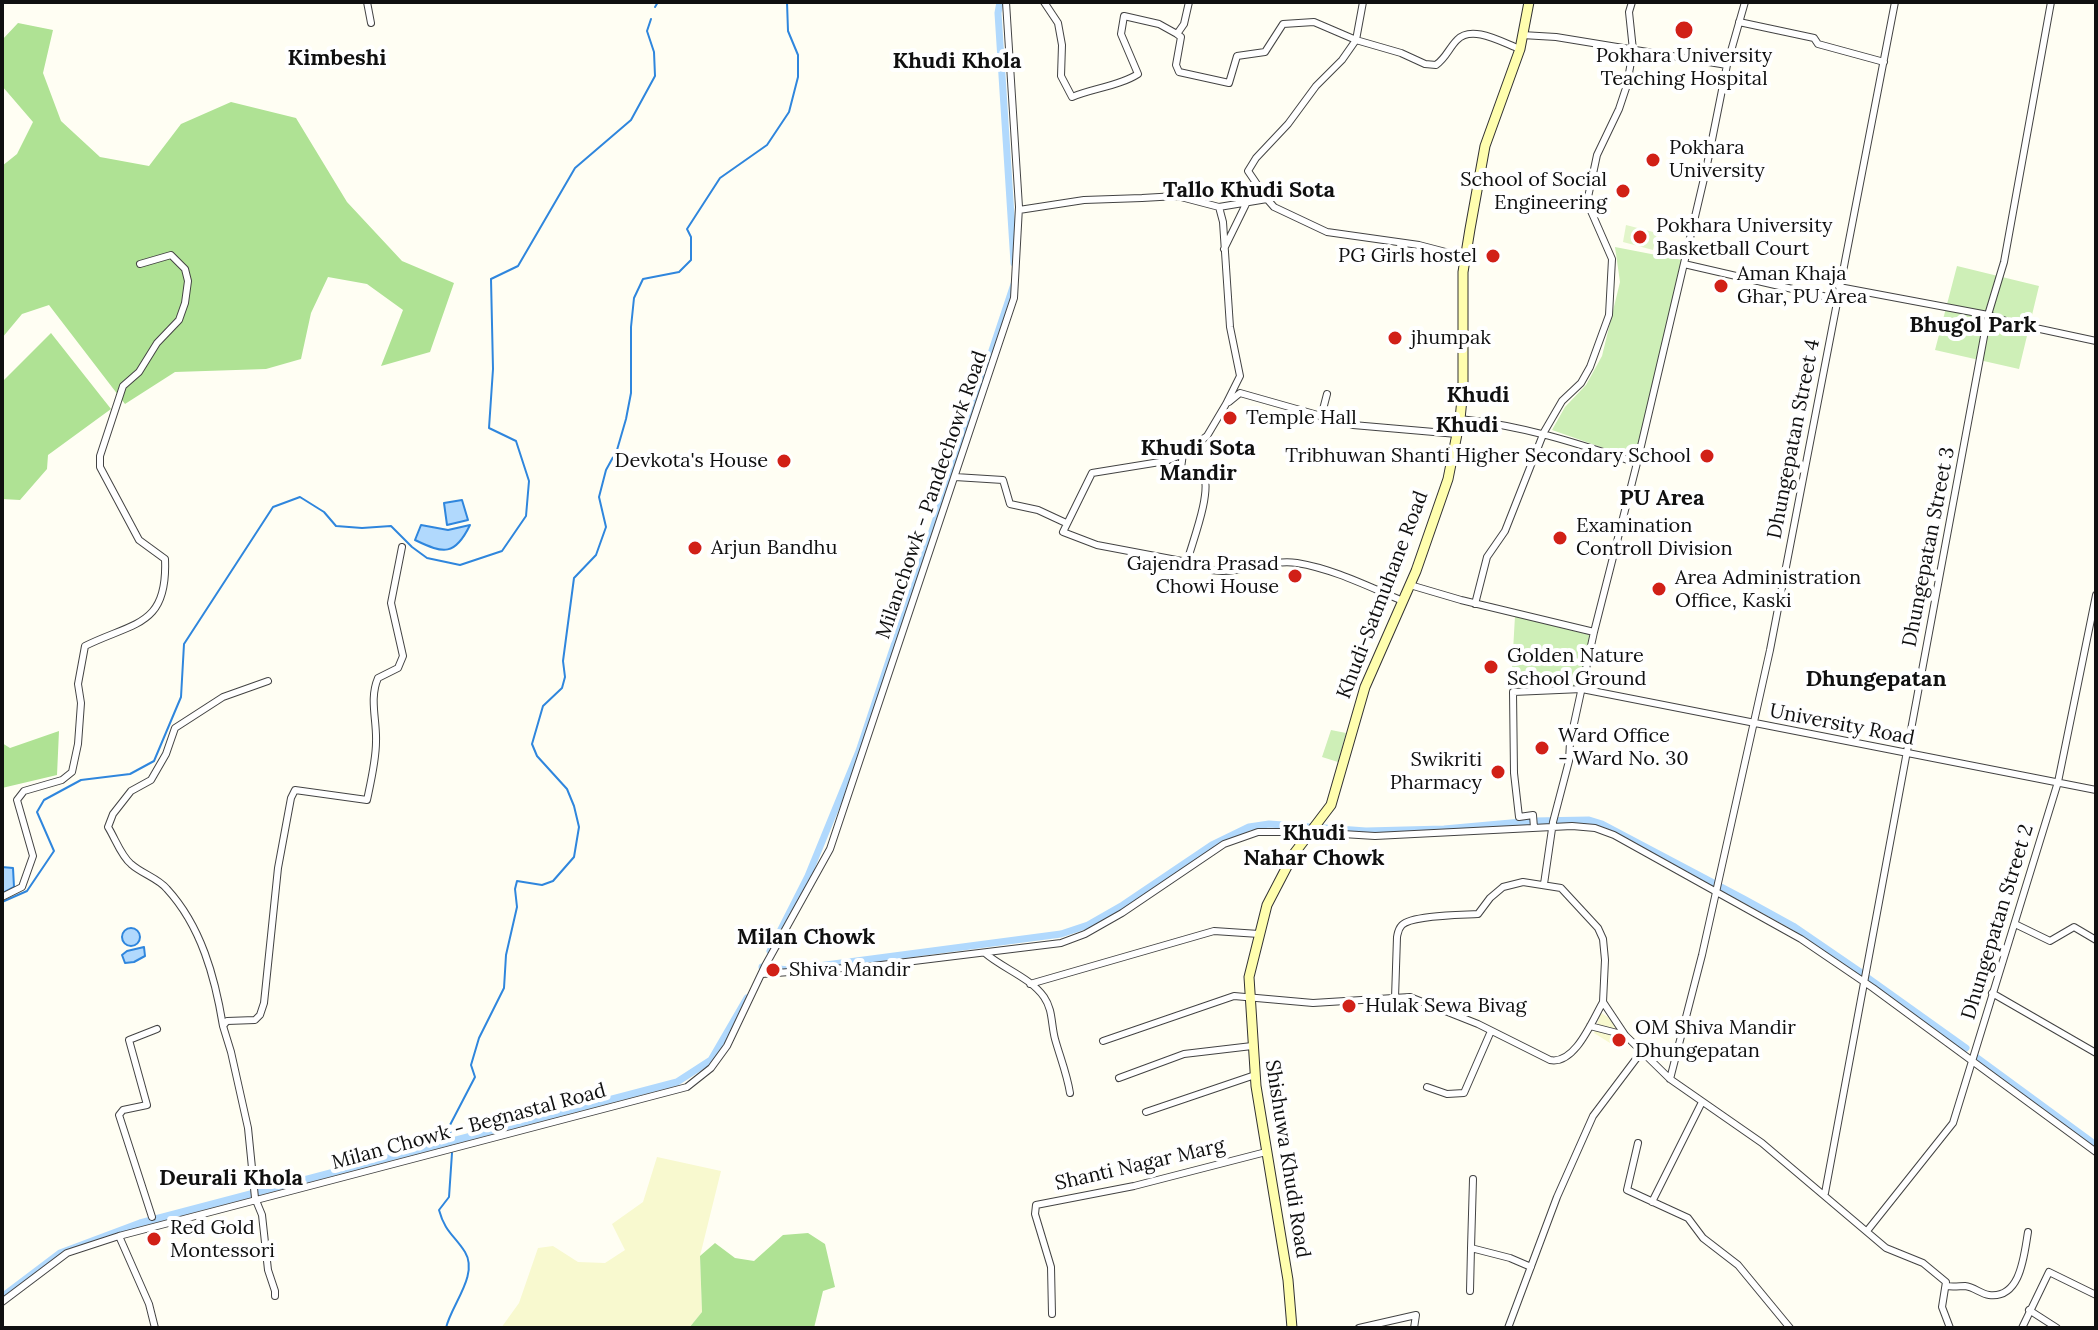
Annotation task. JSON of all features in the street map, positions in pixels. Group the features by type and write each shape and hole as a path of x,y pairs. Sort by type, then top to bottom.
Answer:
{"main road":[{"name":"Khudi-Satmuhane Road","path":"1259,934 1267,905 1293,855 1331,805 1365,687 1410,585 1448,479 1460,419 1464,367 1465,257 1485,146 1520,49 1529,2"},
{"name":"Shishuwa Khudi Road","path":"1259,934 1249,977 1252,1046 1288,1280 1292,1328"}],"street":[{"path":"367,2 371,23"},
{"name":"Milanchowk - Pandechowk Road","path":"762,974 830,849 1014,298 1019,210 1006,2"},
{"path":"1044,2 1058,23 1062,45 1061,76 1072,97 1091,89 1126,82 1138,74 1121,34 1124,16 1159,24 1181,37 1176,65 1179,72 1229,83 1237,56 1265,52 1283,24 1314,22 1425,64 1436,65 1445,59 1459,37 1471,32 1520,49"},
{"path":"1177,34 1184,24 1189,2"},
{"path":"1363,2 1356,40 1248,171 1274,207 1327,232 1419,245 1465,257"},
{"path":"1475,604 1487,557 1505,531 1544,432 1562,401 1581,383 1590,367 1609,315 1612,259 1587,202 1597,155 1627,85 1633,50 1629,12 1632,2"},
{"path":"1544,884 1552,827 1569,761 1570,742 1594,632 1684,264 1727,65 1745,2"},
{"name":"Dhungepatan Street 4","path":"1670,1079 1754,723 1895,2"},
{"name":"Dhungepatan Street 3","path":"1825,1193 1988,315 2004,262 2051,2"},
{"path":"1739,22 1814,38 1818,44 1884,62"},
{"path":"1522,35 1556,37 1727,65"},
{"path":"1019,210 1084,200 1177,196 1219,207 1267,199"},
{"path":"1224,249 1247,202"},
{"path":"1219,207 1223,222 1230,327 1240,376 1207,436 1183,454 1166,461 1092,473 1062,522 1063,532 1097,545 1187,562 1213,571 1294,563 1334,574 1403,601"},
{"path":"2,897 22,887 33,856 17,800 24,791 62,780 72,772 78,744 81,703 78,684 85,646 116,630 145,621 160,600 165,559 139,540 100,467 106,432 123,386 139,372 157,343 179,320 185,303 188,281 179,261 171,255 140,264"},
{"path":"1684,264 1836,299"},
{"path":"1839,287 1988,315 2096,341"},
{"path":"1236,382 1240,393"},
{"path":"1226,404 1240,393"},
{"path":"1240,393 1321,417 1379,428 1457,434"},
{"path":"1321,417 1327,394"},
{"path":"1460,419 1496,422 1544,432 1637,463"},
{"path":"1181,468 1183,454"},
{"path":"1166,461 1206,478 1205,494 1187,562"},
{"path":"955,477 1003,480 1010,504 1038,510 1062,522"},
{"path":"223,1026 227,1021 255,1020 264,1003 278,868 295,790 367,800 376,743 373,711 375,686 378,678 398,668 403,656 391,603 402,547"},
{"path":"1410,585 1594,632"},
{"name":"Dhungepatan Street 2","path":"1867,1231 1953,1123 2058,782 2096,595"},
{"path":"268,681 223,697 175,728 166,754 151,780 131,791 113,814 108,827 129,863 165,885 182,907 200,940 219,1004 248,1128 256,1199 262,1215 268,1270 275,1296"},
{"name":"University Road","path":"1534,828 1533,815 1519,817 1513,762 1513,692 1582,689 2096,790"},
{"path":"762,974 873,966 1061,943 1085,934 1122,913 1224,844 1258,832 1314,827 1375,836 1572,826 1605,832 1717,887 1791,933 1864,981 2096,1152"},
{"path":"1103,1041 1234,996 1313,1003 1395,998 1410,997 1559,1062 1565,1059 1590,1026 1603,1002 1603,939 1598,928 1561,888 1523,882 1503,887 1478,914 1405,922 1399,928 1395,998"},
{"path":"2015,924 2050,941 2074,927 2096,940"},
{"path":"1030,984 1214,931 1259,934"},
{"path":"985,953 1044,997 1052,1014 1070,1093"},
{"name":"Milan Chowk - Begnastal Road","path":"2,1302 67,1253 119,1236 687,1087 711,1068 727,1046 762,974"},
{"path":"1992,993 2096,1053"},
{"path":"1603,1002 1625,1035 1670,1079 1762,1143 1825,1193 1886,1248 1923,1263 1941,1275 1946,1286 1942,1307 1950,1328"},
{"path":"1590,1026 1625,1035"},
{"path":"152,1217 119,1115 123,1110 147,1105 129,1040 157,1029"},
{"path":"1427,1087 1447,1094 1464,1093 1491,1031"},
{"path":"1119,1078 1184,1054 1252,1046"},
{"path":"1508,1328 1557,1197 1593,1116 1642,1051"},
{"path":"1146,1112 1255,1075"},
{"path":"1652,1202 1702,1102"},
{"path":"1638,1143 1627,1190 1688,1218 1703,1238 1738,1265 1790,1328"},
{"name":"Shanti Nagar Marg","path":"1052,1314 1051,1267 1035,1214 1036,1205 1134,1186 1266,1152"},
{"path":"1470,1291 1473,1179"},
{"path":"1946,1286 1964,1286 1987,1295 2000,1295 2011,1289 2020,1271 2028,1232"},
{"path":"119,1236 149,1304 155,1328"},
{"path":"1471,1248 1531,1267"},
{"path":"2022,1328 2049,1272 2096,1295"},
{"path":"2029,1310 2057,1328"},
{"path":"1359,1328 1416,1315 1414,1328"}],"green space":[{"path":"18,23 53,30 43,73 61,121 100,157 149,166 181,124 231,102 296,118 347,202 402,261 454,283 430,352 381,366 403,310 367,284 328,277 311,313 301,359 266,369 175,372 125,404 49,305 22,314 2,338 2,166 17,154 33,122 2,86 2,40"},
{"name":"Pokhara University Basketball Court","path":"1626,225 1657,233 1653,250 1623,242"},
{"path":"1615,247 1682,260 1635,459 1552,430 1565,407 1586,385 1602,356 1620,282"},
{"name":"Bhugol Park","path":"1957,266 2039,286 2019,369 1935,350"},
{"path":"51,333 111,409 48,455 47,469 20,500 2,499 2,382"},
{"path":"1515,616 1590,635 1580,686 1511,686"},
{"path":"1331,730 1346,733 1338,762 1322,757"},
{"path":"59,731 57,775 2,788 2,743 10,748"},
{"path":"1601,1013 1618,1023 1610,1043 1594,1033"},
{"path":"657,1157 721,1171 700,1256 702,1312 689,1328 501,1328 519,1303 538,1248 553,1246 578,1262 605,1263 625,1250 612,1224 643,1202"},
{"path":"808,1233 825,1244 835,1287 823,1291 814,1328 689,1328 702,1312 700,1256 715,1243 735,1258 754,1261 783,1235"}],"water":[{"path":"462,500 468,520 447,525 444,503"},
{"path":"421,525 448,530 470,525 454,547 441,550 415,540"},
{"path":"2,867 13,868 14,887 3,893"},
{"path":"131,928 140,937 131,946 122,937"},
{"path":"144,947 145,956 125,963 122,955"}],"waterway":[{"path":"655,7 658,2"},
{"name":"Deurali Khola","path":"451,1146 450,1125 475,1077 471,1065 479,1038 504,988 506,955 517,907 517,881 542,885 553,881 574,857 579,827 574,806 567,789 537,756 532,744 543,706 562,688 565,677 563,661 574,578 596,555 606,527 599,497 606,470 617,450 631,393 634,298 643,279 679,272 691,260 691,237 687,229 720,178 767,145 789,112 798,77 798,55 788,31 787,2"},
{"path":"1000,2 998,13 1014,263"},
{"path":"2,902 27,891 54,851 37,812 44,800 81,780 130,774 154,761 181,697 184,644 273,507 300,497 324,512 336,526 391,526 427,558 460,565 502,551 526,516 529,481 516,441 489,428 493,369 491,279 518,266 575,168 631,120 655,76 654,52 647,31 651,19"},
{"path":"770,951 808,876 859,751 1014,284"},
{"path":"762,967 788,970 1061,934 1088,925 1212,845 1249,827 1269,824 1366,831 1589,820 1602,824 1793,926 1863,974"},
{"path":"1868,978 1966,1048"},
{"path":"2,1297 60,1253 140,1223 677,1082 711,1060 747,998"},
{"path":"1976,1057 2096,1145"},
{"name":"Deurali Khola","path":"446,1328 469,1270 465,1252 447,1228 439,1210 449,1197 452,1153"}],"place":[{"name":"Pokhara University Teaching Hospital","path":"1684,30"},
{"name":"Pokhara University","path":"1653,160"},
{"name":"School of Social Engineering","path":"1623,191"},
{"name":"Pokhara University Basketball Court","path":"1640,237"},
{"name":"PG Girls hostel","path":"1493,256"},
{"name":"Aman Khaja Ghar, PU Area","path":"1721,286"},
{"name":"jhumpak","path":"1395,338"},
{"name":"Temple Hall","path":"1230,418"},
{"name":"Tribhuwan Shanti Higher Secondary School","path":"1707,456"},
{"name":"Devkota's House","path":"784,461"},
{"name":"Examination Controll Division","path":"1560,538"},
{"name":"Arjun Bandhu","path":"695,548"},
{"name":"Gajendra Prasad Chowi House","path":"1295,576"},
{"name":"Area Administration Office, Kaski","path":"1659,589"},
{"name":"Golden Nature School Ground","path":"1491,667"},
{"name":"Ward Office - Ward No. 30","path":"1542,748"},
{"name":"Swikriti Pharmacy","path":"1498,772"},
{"name":"Shiva Mandir","path":"773,970"},
{"name":"Hulak Sewa Bivag","path":"1349,1006"},
{"name":"OM Shiva Mandir Dhungepatan","path":"1619,1040"},
{"name":"Red Gold Montessori","path":"154,1239"}],"district":[{"name":"Kimbeshi","path":"337,59"},
{"name":"Khudi Khola","path":"957,62"},
{"name":"Tallo Khudi Sota","path":"1249,191"},
{"name":"Bhugol Park","path":"1973,326"},
{"name":"Khudi","path":"1478,396"},
{"name":"Khudi","path":"1467,426"},
{"name":"Khudi Sota Mandir","path":"1198,462"},
{"name":"PU Area","path":"1662,499"},
{"name":"Dhungepatan","path":"1876,680"},
{"name":"Khudi Nahar Chowk","path":"1314,846"},
{"name":"Milan Chowk","path":"806,938"},
{"name":"Deurali Khola","path":"231,1179"}]}
